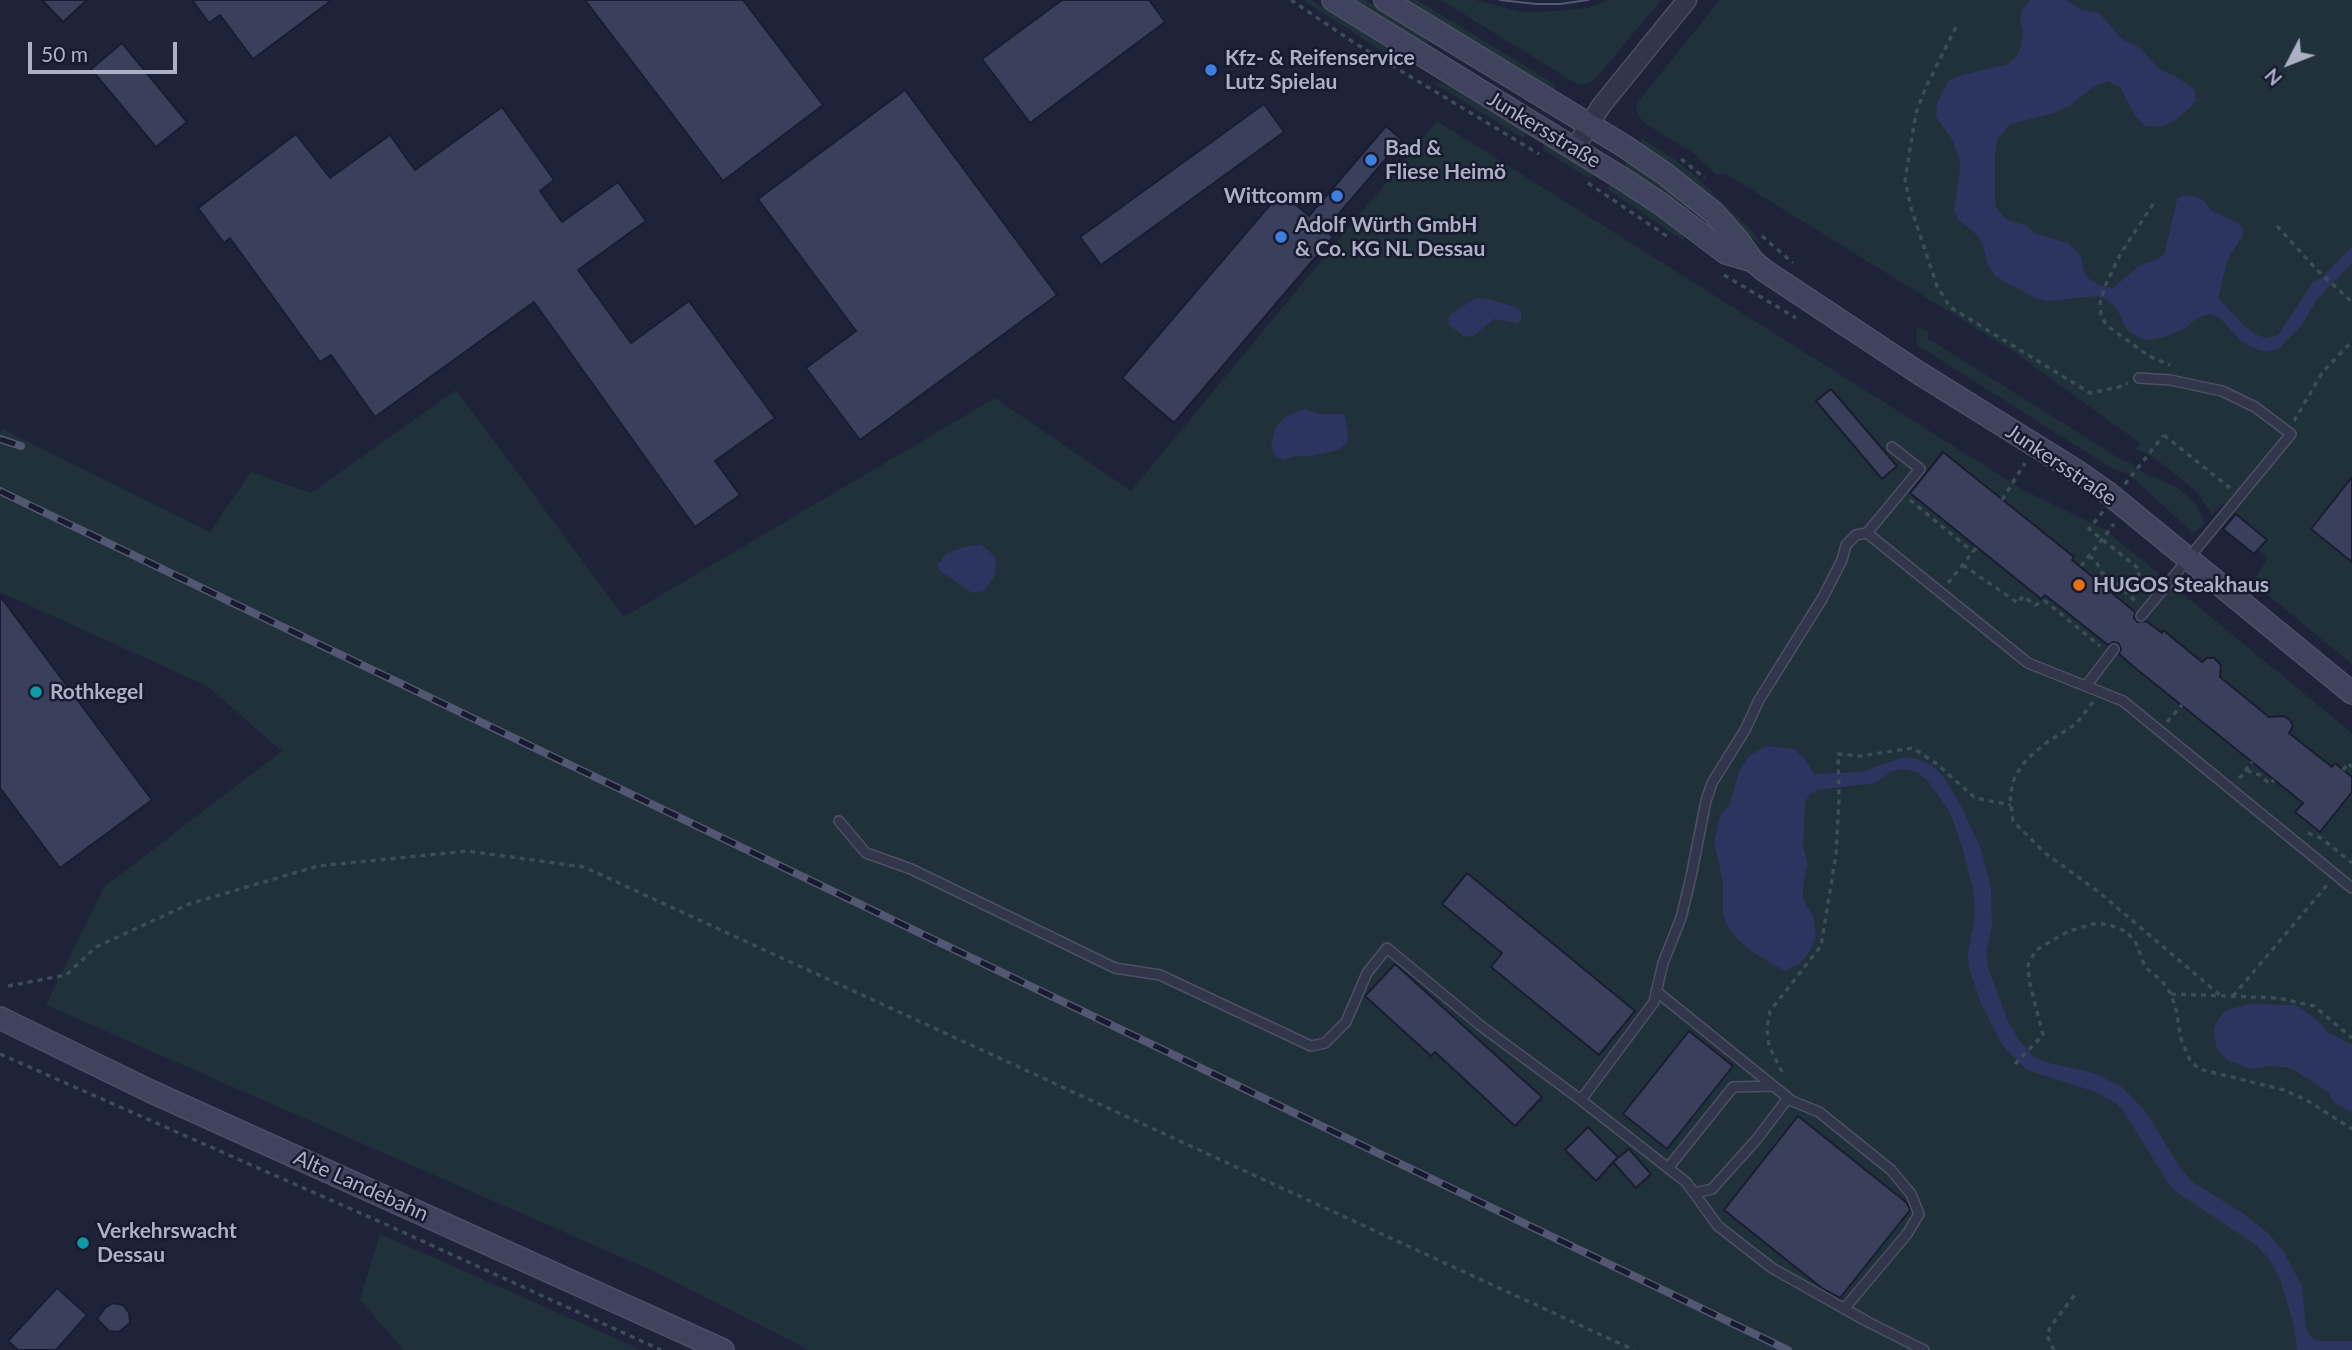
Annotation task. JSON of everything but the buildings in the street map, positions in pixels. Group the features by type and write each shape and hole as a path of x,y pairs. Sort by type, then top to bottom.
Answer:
{"main road":[{"name":"Junkersstraße","path":"1333,0 1661,204 1726,253 1753,261 1919,373 2078,472 2126,508 2352,693"},
{"name":"Junkersstraße","path":"1385,0 1646,160 1714,214 1753,261"},
{"name":"Alte Landebahn","path":"0,1018 152,1093 723,1350"}],"street":[{"path":"1574,149 1603,104 1687,0"}],"lane":[{"path":"2140,377 2222,391 2255,407 2291,433 2144,613"},
{"path":"1581,1100 1654,1002 1663,963 1681,918 1706,801 1713,783 1764,692 1822,600 1842,560 1846,545 1856,535 1867,533 1920,469 1892,447"},
{"path":"1867,533 2028,663 2123,701 2352,888"},
{"path":"2086,686 2112,652"},
{"path":"839,821 866,853 924,875 1115,968 1160,975 1311,1045 1325,1043 1346,1021 1367,973 1387,948 1481,1026 1686,1182 1718,1226 1772,1268 1924,1350"},
{"path":"1656,991 1788,1098 1819,1112 1891,1170 1911,1194 1919,1214 1907,1234 1844,1309"},
{"path":"1668,1168 1733,1087 1773,1086"},
{"path":"1694,1193 1712,1189 1757,1139 1788,1098"}],"path":[{"path":"1291,0 1353,42 1543,156"},
{"path":"1956,27 1916,113 1905,180 1911,208 1937,286 1950,307 2090,393 2119,387 2140,377"},
{"path":"1579,177 1670,239"},
{"path":"2153,204 2121,253 2106,284 2100,303 2101,315 2106,326 2149,356 2181,370 2199,386"},
{"path":"2277,226 2317,270 2352,302"},
{"path":"1721,273 1805,323"},
{"path":"2291,433 2295,418 2322,373 2352,341"},
{"path":"2126,594 2138,576 2138,568 2089,528 2164,435 2240,496"},
{"path":"2002,500 2036,446"},
{"path":"1900,493 1973,552"},
{"path":"2081,566 2126,508"},
{"path":"1940,593 1977,547"},
{"path":"2089,556 2096,561 2102,573 2112,578 2144,613"},
{"path":"1963,565 2018,603 2023,596 2035,605 2045,601 2112,652"},
{"path":"2101,692 2076,724 2027,759 2015,776 2010,795 2013,821 2045,853 2100,893 2221,996"},
{"path":"2159,731 2182,705"},
{"path":"1788,1098 1788,1083 1769,1046 1767,1028 1770,1011 1821,946 1836,854 1838,754 1860,756 1913,747 1937,764 1975,798 2011,805"},
{"path":"2231,788 2252,762"},
{"path":"2343,770 2348,763 2352,767"},
{"path":"2244,773 2254,772 2270,784 2274,780"},
{"path":"8,986 66,975 96,947 188,904 318,866 467,851 584,867 1634,1350"},
{"path":"2233,997 2320,894"},
{"path":"2015,1064 2043,1035 2029,980 2028,965 2036,950 2069,931 2093,924 2108,924 2127,932 2136,943 2145,967 2162,981 2171,994 2181,1039 2190,1060 2199,1069 2284,1090 2308,1101 2352,1129"},
{"path":"2171,994 2278,998 2314,1006 2352,1038"},
{"path":"0,1054 661,1350"},
{"path":"2054,1350 2047,1336 2050,1327 2077,1292"}],"shaded area":[{"path":"1303,0 1311,0 1402,57 1399,62"},
{"path":"1351,0 1365,0 1429,39 1429,42 1425,45"},
{"path":"1407,0 1417,0 1556,85 1554,90"},
{"path":"1441,0 1475,0 1522,12 1587,8 1609,0 1661,0 1595,79 1584,85 1577,84"},
{"path":"1720,0 2352,0 2352,664 2252,582 2268,559 2258,550 2254,554 2223,529 2236,514 2223,503 2212,515 2198,493 2155,458 2136,449 2140,443 2011,350 1726,174 1717,175 1693,153 1643,122 1637,113 1636,104"},
{"path":"1432,82 1447,85 1526,133 1523,138"},
{"path":"1437,121 2025,491 2104,529 2352,733 2352,1350 809,1350 653,1271 46,1005 104,887 282,751 207,686 0,592 2,429 210,532 251,472 311,493 456,390 624,617 995,398 1131,491"},
{"path":"1642,139 1695,176 1751,230 1765,250 1694,183 1640,144"},
{"path":"1545,144 1593,174 1590,179 1542,149"},
{"path":"1628,160 1691,207 1690,210 1687,211 1624,167"},
{"path":"1610,184 1672,225 1687,243 1607,189"},
{"path":"1920,327 1929,333 1927,338 2125,462 2148,476 2180,489 2197,506 2205,524 2193,533 2128,473 2113,469 1917,345 1916,330"},
{"path":"380,1234 642,1350 404,1350 360,1300"}],"water":[{"path":"2030,0 2066,0 2081,10 2099,13 2122,39 2140,48 2159,69 2194,89 2196,100 2172,122 2159,127 2146,126 2136,117 2120,87 2108,81 2093,87 2069,106 2054,113 2011,124 1998,138 1995,154 1995,205 2000,213 2009,221 2026,225 2036,234 2068,243 2080,255 2084,272 2089,279 2113,288 2140,265 2164,255 2177,200 2182,196 2195,196 2204,201 2212,211 2243,228 2243,235 2227,261 2218,298 2243,325 2266,338 2278,335 2313,282 2322,278 2352,246 2352,263 2317,299 2301,326 2278,349 2266,352 2253,348 2241,341 2219,317 2209,314 2167,336 2149,340 2140,338 2127,330 2116,307 2108,300 2097,296 2047,301 2035,298 1995,276 1977,235 1958,219 1954,211 1960,161 1952,139 1936,117 1937,103 1948,81 2008,64 2016,57 2023,32 2020,18"},
{"path":"1476,298 1516,307 1521,311 1521,320 1517,323 1494,319 1471,337 1464,336 1449,325 1448,319 1451,314"},
{"path":"1305,409 1319,414 1344,414 1348,431 1347,443 1338,450 1311,456 1294,456 1284,460 1276,457 1271,446 1276,427 1285,417"},
{"path":"981,545 996,560 995,575 984,591 972,593 939,570 938,564 947,553"},
{"path":"1766,746 1794,749 1806,760 1814,774 1862,772 1900,758 1911,757 1930,764 1942,775 1960,804 1981,849 1991,888 1992,925 1986,954 1988,968 2009,1024 2021,1043 2033,1056 2045,1062 2094,1073 2122,1087 2146,1112 2180,1168 2194,1183 2241,1212 2269,1234 2284,1252 2302,1286 2306,1328 2310,1336 2316,1341 2352,1341 2352,1350 2297,1350 2294,1325 2281,1282 2270,1260 2256,1245 2178,1193 2168,1183 2117,1104 2096,1092 2027,1070 2003,1046 1981,1003 1969,968 1968,953 1975,915 1973,889 1963,850 1950,812 1927,780 1917,772 1902,769 1892,771 1875,783 1817,790 1810,794 1805,802 1803,846 1808,864 1803,899 1813,916 1816,937 1808,954 1799,964 1785,971 1754,953 1737,939 1726,923 1723,912 1723,882 1714,842 1720,816 1730,804 1739,772 1749,756"},
{"path":"2249,1004 2296,1005 2316,1019 2327,1032 2352,1045 2352,1113 2334,1102 2328,1092 2291,1068 2269,1066 2251,1069 2227,1060 2216,1047 2214,1028 2227,1010"}],"tram line":[{"path":"1500,0 1536,4 1588,0"}],"railway":[{"path":"0,439 21,446"},
{"path":"0,491 1788,1350"}],"place":[{"name":"Kfz- & Reifenservice Lutz Spielau","path":"1211,70"},
{"name":"Bad & Fliese Heimö","path":"1371,160"},
{"name":"Wittcomm","path":"1337,196"},
{"name":"Adolf Würth GmbH & Co. KG NL Dessau","path":"1281,237"},
{"name":"HUGOS Steakhaus","path":"2079,585"},
{"name":"Rothkegel","path":"36,692"},
{"name":"Verkehrswacht Dessau","path":"83,1243"}]}
